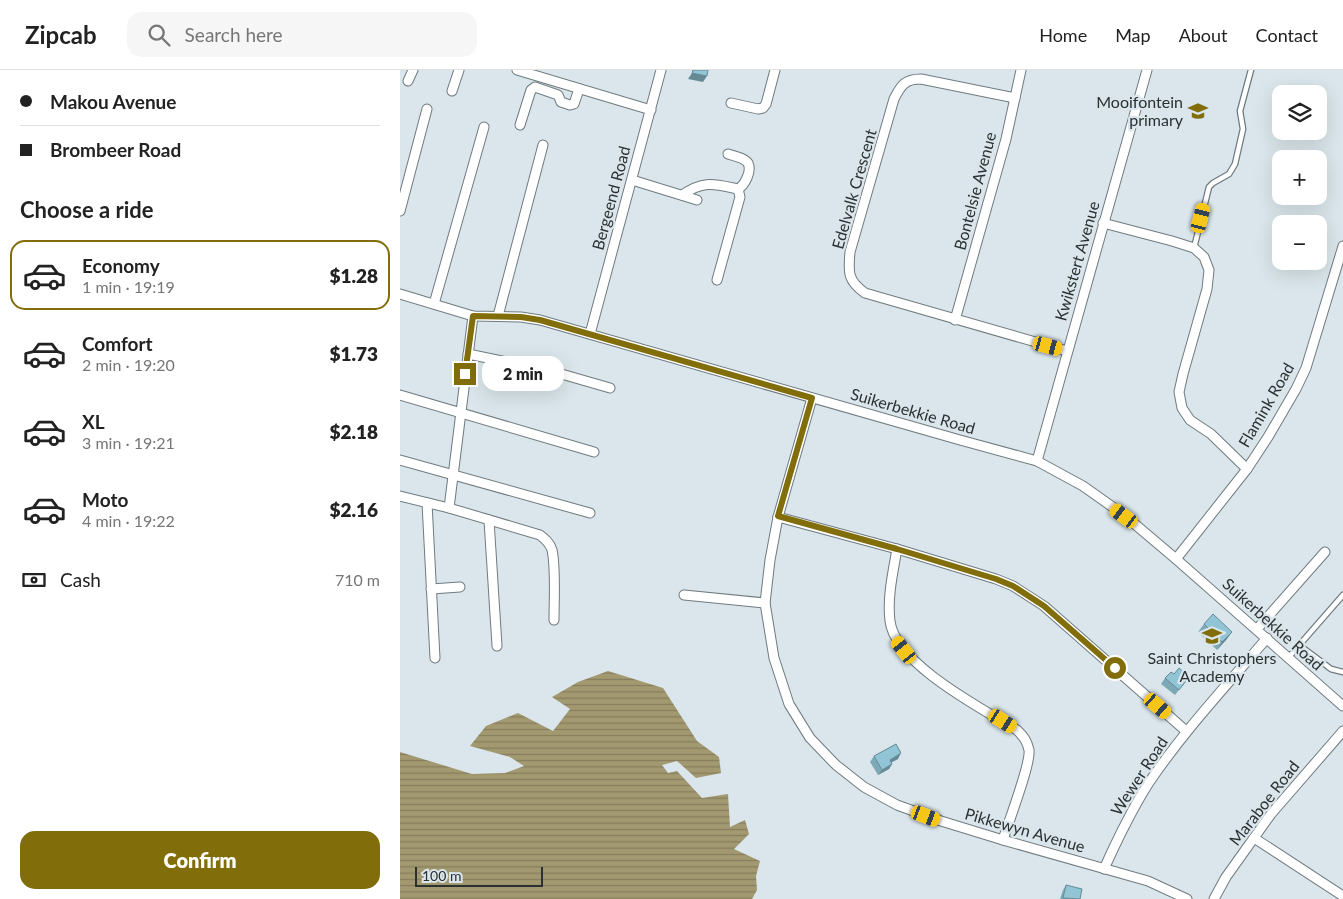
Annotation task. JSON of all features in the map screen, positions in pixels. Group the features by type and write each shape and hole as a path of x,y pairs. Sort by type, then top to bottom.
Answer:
{"street":[{"path":"408,81 413,70"},
{"path":"452,91 458,70"},
{"path":"517,70 651,110"},
{"name":"Bergeend Road","path":"590,334 661,70"},
{"path":"730,103 758,109 763,108 766,104 776,70"},
{"name":"Bontelsie Avenue","path":"955,320 1006,139 1021,70"},
{"name":"Kwikstert Avenue","path":"1037,461 1147,70"},
{"name":"Edelvalk Crescent","path":"1015,98 921,79 912,79 899,89 894,99 850,252 848,267 850,278 865,293 1067,351"},
{"path":"520,125 531,90 535,87 558,95 561,102 570,105 574,104 579,89"},
{"path":"400,211 427,109"},
{"path":"434,304 484,127"},
{"path":"498,316 543,145"},
{"path":"728,154 746,161 748,164 745,183 738,189"},
{"path":"632,180 697,200"},
{"path":"682,195 712,183 738,189"},
{"path":"717,280 738,206 740,197 738,189"},
{"path":"1103,223 1154,235 1194,248 1204,257 1209,270 1207,290 1182,374 1179,392 1182,408 1190,420 1211,434 1247,469"},
{"name":"Flamink Road","path":"1176,559 1247,469 1268,437 1306,368 1343,251"},
{"name":"Suikerbekkie Road","path":"400,294 473,316 540,320 1037,461 1083,486 1124,516 1257,629 1343,706"},
{"path":"449,508 473,316"},
{"path":"468,354 552,371 610,388"},
{"path":"400,395 594,452"},
{"name":"Pikkewyn Avenue","path":"812,398 778,516 764,603 774,658 789,704 810,738 836,765 864,787 897,805 1003,840 1148,881 1187,899"},
{"path":"400,460 590,513"},
{"path":"400,496 449,508 540,535 547,540 553,559 554,620"},
{"path":"427,503 435,658"},
{"path":"778,516 897,549 996,579 1013,586 1044,606 1186,731"},
{"path":"489,520 497,646"},
{"path":"897,549 889,604 890,623 897,640 911,659 929,674 1018,730 1026,739 1030,752 1027,766 1003,840"},
{"path":"1257,629 1325,552"},
{"path":"431,589 460,587"},
{"path":"684,595 764,603"},
{"name":"Wewer Road","path":"1104,869 1124,825 1148,785 1186,731 1267,638"},
{"name":"Maraboe Road","path":"1214,899 1226,877 1271,814 1343,731"},
{"path":"1254,838 1343,896"}],"lane":[{"path":"1194,248 1209,187 1212,183 1228,174 1236,164 1243,129 1240,110 1251,70"},
{"path":"1288,658 1343,595"},
{"path":"1299,645 1331,669 1343,672"}],"shaded area":[{"path":"608,671 663,688 697,741 719,757 721,773 696,778 677,761 662,765 668,773 677,771 702,798 728,794 730,827 745,820 749,834 734,849 760,861 756,876 757,890 752,899 400,899 400,752 472,774 505,773 524,766 510,757 470,746 486,726 518,713 553,731 570,709 552,697 578,682"}],"building":[{"path":"693,70 708,70 707,76 692,73"},
{"path":"1213,614 1232,632 1222,642 1204,624"},
{"path":"1179,668 1189,677 1179,690 1165,678 1171,672 1174,674"},
{"path":"896,744 901,753 890,760 892,764 882,770 874,756"},
{"path":"1066,885 1082,889 1080,899 1063,898"}],"place":[{"name":"Mooifontein primary","path":"1198,111"},
{"name":"Saint Christophers Academy","path":"1212,636"}],"route":[{"path":"465,374 473,316 521,317 540,320 812,398 778,516 897,549 996,579 1013,586 1044,606 1115,668"}]}
